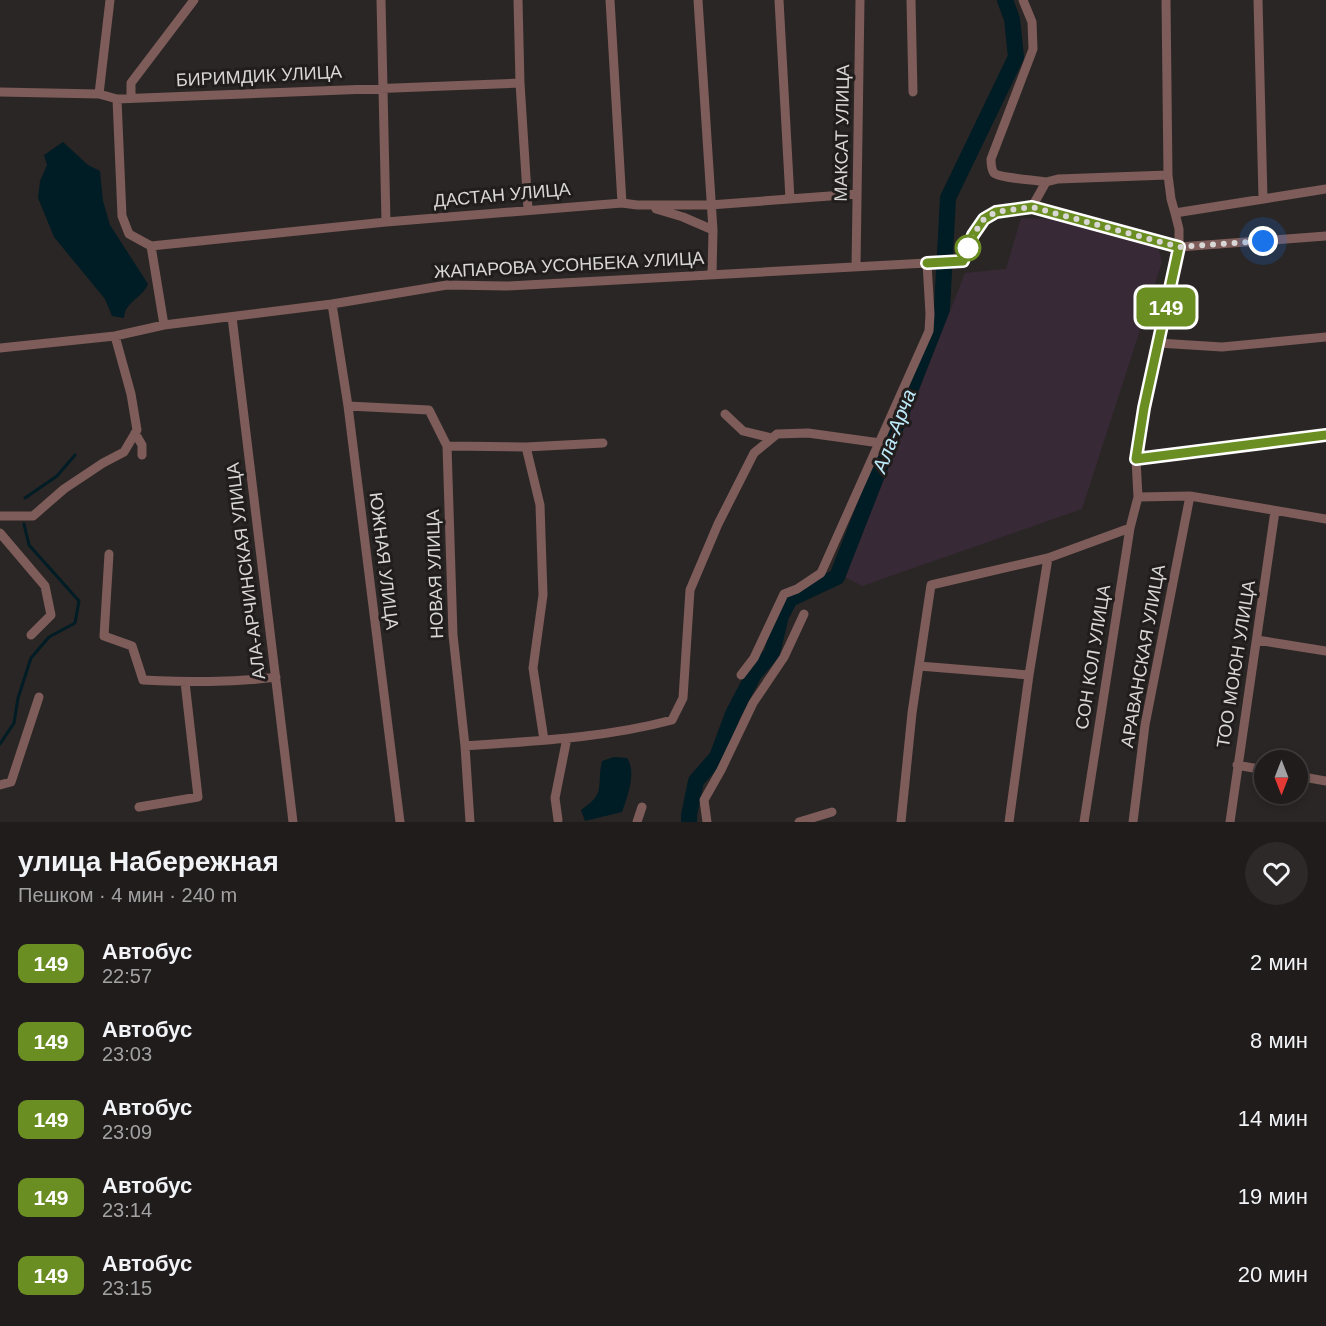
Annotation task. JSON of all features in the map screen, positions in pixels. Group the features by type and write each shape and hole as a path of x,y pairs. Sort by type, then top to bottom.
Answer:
{"street":[{"path":"99,94 110,0"},
{"path":"131,98 131,83 194,0"},
{"path":"381,0 386,222"},
{"path":"518,0 520,83 528,209"},
{"path":"610,0 622,202"},
{"path":"699,0 713,230 712,275"},
{"path":"779,0 790,199"},
{"name":"МАКСАТ УЛИЦА","path":"856,267 860,0"},
{"path":"911,0 913,92"},
{"path":"1023,0 1032,22 1033,49 991,159 991,167 995,174 1001,177 1046,182 1058,179 1168,175"},
{"name":"СОН КОЛ УЛИЦА","path":"1084,822 1130,528 1138,497 1136,459 1179,247 1179,229 1171,199 1168,175 1166,0"},
{"path":"1258,0 1263,198"},
{"name":"БИРИМДИК УЛИЦА","path":"0,92 99,94 117,99 520,83"},
{"path":"117,99 122,216 129,234 151,246 164,326"},
{"path":"1046,182 1032,207 1179,247 1326,236"},
{"path":"1175,213 1326,189"},
{"name":"ДАСТАН УЛИЦА","path":"151,246 386,222 622,202 637,205 710,205 857,194"},
{"path":"637,205 667,212 713,230"},
{"name":"ЖАПАРОВА УСОНБЕКА УЛИЦА","path":"0,348 115,336 164,326 332,304 447,285 506,286 963,261 973,235 984,219 996,212 1032,207"},
{"path":"741,675 754,658 784,594 797,589 821,573 880,443 929,331 927,263"},
{"name":"ЮЖНАЯ УЛИЦА","path":"332,304 348,406 400,822"},
{"name":"АЛА-АРЧИНСКАЯ УЛИЦА","path":"232,317 293,822"},
{"path":"0,516 33,516 64,489 124,452 137,430 131,394 115,336"},
{"path":"1158,343 1222,347 1326,337"},
{"name":"НОВАЯ УЛИЦА","path":"348,406 429,410 447,446 453,635 465,746 470,822"},
{"path":"725,414 743,431 772,438"},
{"path":"135,433 142,445 142,455"},
{"path":"465,746 544,741 639,729 672,720 683,698 690,590 718,524 754,453 777,434 808,433 880,443"},
{"path":"1136,459 1326,435"},
{"path":"447,446 526,447 603,443"},
{"path":"526,447 540,505 543,595 533,668 544,741"},
{"path":"1138,497 1190,496 1326,519"},
{"name":"АРАВАНСКАЯ УЛИЦА","path":"1133,822 1145,725 1190,496"},
{"name":"ТОО МОЮН УЛИЦА","path":"1230,822 1275,511"},
{"path":"901,822 912,713 931,585 1048,558 1130,528"},
{"path":"0,533 45,586 51,615 31,635"},
{"path":"109,554 104,636 132,646 143,680 185,682 276,677"},
{"path":"1009,822 1048,558"},
{"path":"707,822 704,800 753,703 784,657 804,614"},
{"path":"1257,640 1326,651"},
{"path":"919,666 1029,675"},
{"path":"139,807 198,797 185,682"},
{"path":"0,785 11,782 39,697"},
{"path":"558,820 555,798 567,738"},
{"path":"1237,765 1254,768"},
{"path":"1308,778 1326,781"},
{"path":"637,822 642,807"},
{"path":"798,822 832,812"}],"shaded area":[{"path":"1021,218 1061,219 1158,247 1162,262 1082,509 862,586 845,577 965,273 1006,269"}],"water":[{"path":"63,142 88,165 100,171 103,201 110,225 148,284 127,308 124,318 112,316 105,299 54,237 38,198 40,181 47,165 44,155"},
{"path":"614,757 627,758 631,770 630,785 622,812 585,821 581,810 597,794 602,761"}],"waterway":[{"name":"Ала-Арча","path":"689,822 696,781 717,757 733,714 754,674 772,653 781,616 790,599 837,577 942,309 948,198 1016,57 1012,19 1005,0"},
{"path":"25,498 57,476 75,455"},
{"path":"0,744 14,723 18,698 31,658 49,637 75,623 79,601 29,545 24,524"}],"bus line":[{"name":"149","path":"927,263 963,261 973,235 984,219 996,212 1032,207 1179,247 1144,408 1136,459 1326,435"}],"route":[{"path":"968,248 973,235 984,219 996,212 1032,207 1179,247 1263,241"}]}
